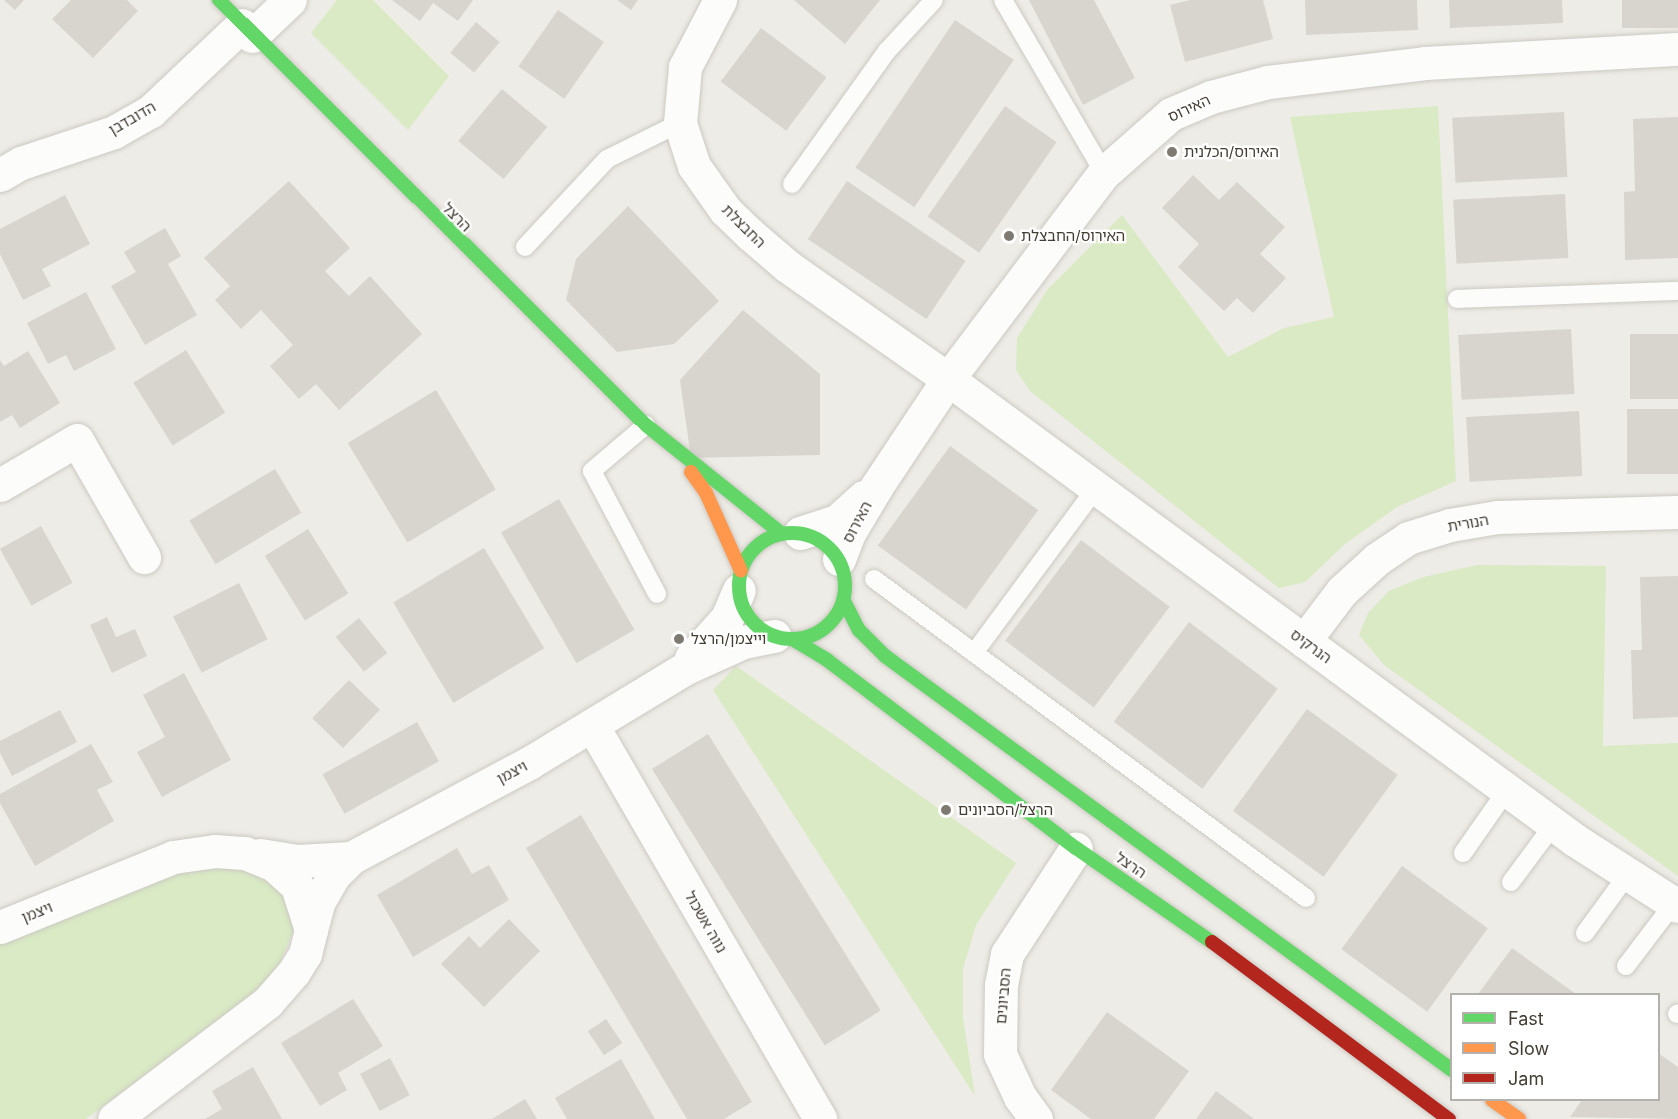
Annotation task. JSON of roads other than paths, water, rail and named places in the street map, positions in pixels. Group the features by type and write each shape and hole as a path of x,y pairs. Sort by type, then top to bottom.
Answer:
{"street":[{"name":"הרצל","path":"219,0 247,31 646,425 678,453 791,534"},
{"name":"הדובדבן","path":"0,175 21,163 114,132 151,111 247,31 290,0"},
{"name":"החבצלת","path":"720,0 685,67 680,123 694,166 725,210 787,266 948,379"},
{"name":"האירוס","path":"839,559 849,533 877,486 948,379 1104,173 1171,114 1211,97 1268,82 1425,63 1678,49"},
{"name":"הנרקיס","path":"948,379 1554,824 1676,905"},
{"path":"0,485 77,440 144,557"},
{"name":"הרצל","path":"678,453 706,493 740,580"},
{"name":"האירוס","path":"791,534 837,521 877,486"},
{"name":"הנורית","path":"1304,641 1342,591 1377,559 1408,538 1450,525 1497,517 1678,512"},
{"path":"791,534 816,538 839,559 844,573 844,601 825,628 784,638 749,618 740,580 756,547 791,534"},
{"name":"ויצמן","path":"670,678 713,638 740,580"},
{"name":"הרצל","path":"844,601 859,630 885,656 1450,1069"},
{"name":"הרצל","path":"784,638 827,660 1076,848 1170,911 1449,1119"},
{"name":"ויצמן","path":"114,1119 268,1002 305,954 319,901 334,875 351,858 592,725 670,678 743,642 784,638"},
{"name":"נווה אשכול","path":"592,725 820,1119"},
{"name":"הסביונים","path":"1036,1119 1020,1096 1000,1054 1001,985 1007,954 1076,848"},
{"name":"ויצמן","path":"0,927 172,857 215,851 298,861 351,858"},
{"name":"ויצמן","path":"245,853 274,865 297,886 311,930"},
{"path":"1493,1101 1519,1119"}],"lane":[{"path":"792,184 887,51 934,0"},
{"path":"1003,0 1104,173"},
{"path":"525,247 607,159 680,123"},
{"path":"1457,299 1678,291"},
{"path":"646,425 592,471 657,594"},
{"path":"974,652 1096,488"},
{"path":"874,579 1306,898"},
{"path":"1463,853 1507,790"},
{"path":"1512,882 1554,824"},
{"path":"1585,933 1628,874"},
{"path":"1626,966 1676,905"}],"place":[{"name":"האירוס/הכלנית","path":"1172,152"},
{"name":"האירוס/החבצלת","path":"1009,236"},
{"name":"וייצמן/הרצל","path":"679,639"},
{"name":"הרצל/הסביונים","path":"946,810"}]}
